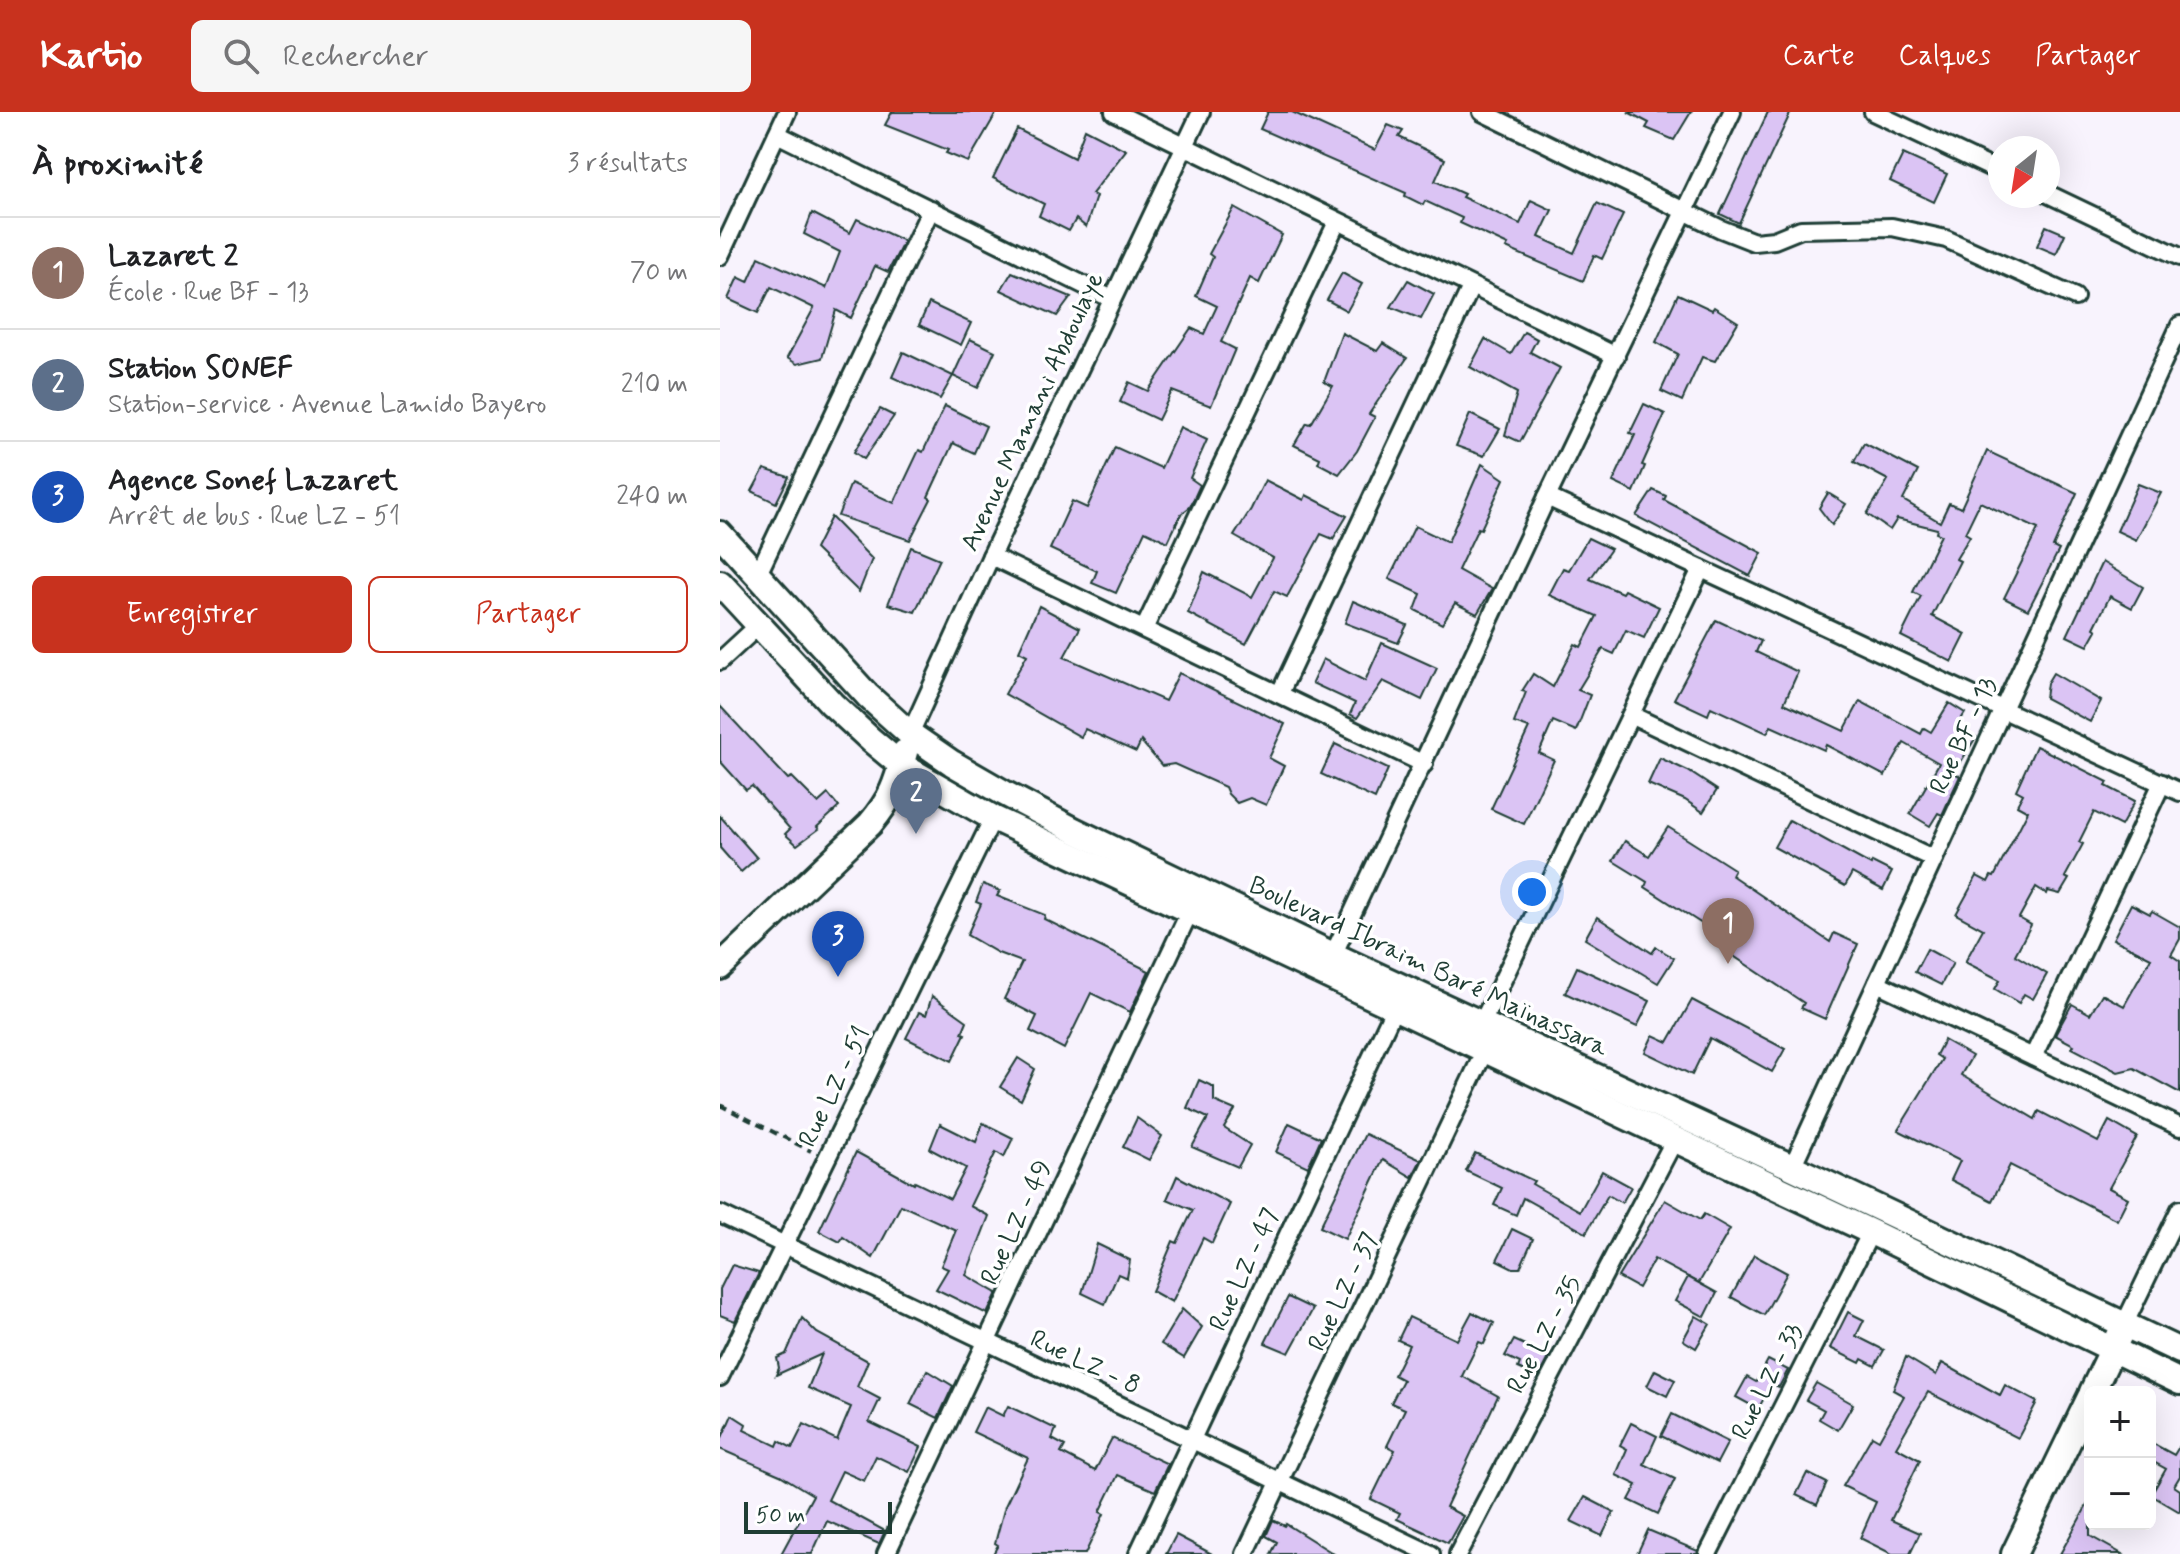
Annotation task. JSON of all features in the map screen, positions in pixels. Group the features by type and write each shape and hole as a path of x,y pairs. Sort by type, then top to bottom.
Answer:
{"main road":[{"name":"Boulevard Ibraim Baré Maïnassara","path":"720,534 868,696 910,734 952,763 1074,830 1333,955 2180,1351"},
{"name":"Boulevard Ibraim Baré Maïnassara","path":"720,583 832,704 901,765 993,818 1871,1232 2180,1382"},
{"path":"720,967 870,824 887,803 910,734"},
{"path":"2095,1386 2124,1325"},
{"path":"2014,1554 2084,1409"}],"street":[{"path":"720,256 787,112"},
{"path":"1114,112 1616,356"},
{"name":"Avenue Mamani Abdoulaye","path":"910,734 1201,112"},
{"path":"1482,112 1721,229 1754,242 1774,240 1801,229 1892,227 1946,239 2075,297"},
{"path":"1333,955 1547,497 1732,112"},
{"path":"1873,112 1899,118 1988,166"},
{"path":"777,134 1112,299"},
{"path":"2060,200 2180,257"},
{"path":"757,576 931,209"},
{"path":"1144,629 1337,222"},
{"path":"1280,693 1471,287"},
{"name":"Rue BF - 13","path":"1792,1167 2180,325"},
{"path":"1547,497 2180,792"},
{"path":"991,556 1424,764"},
{"path":"1481,1025 1701,569"},
{"path":"720,661 758,626"},
{"path":"1631,715 1934,859"},
{"path":"2033,1057 2162,783"},
{"name":"Rue LZ - 51","path":"720,1377 993,818"},
{"name":"Rue LZ - 49","path":"886,1554 1190,911"},
{"path":"1877,983 2180,1127"},
{"name":"Rue LZ - 47","path":"1138,1554 1395,1007"},
{"name":"Rue LZ - 37","path":"1245,1554 1485,1050"},
{"name":"Rue LZ - 35","path":"1458,1554 1675,1139"},
{"path":"2124,1325 2180,1209"},
{"name":"Rue LZ - 8","path":"720,1214 1431,1554"},
{"name":"Rue LZ - 33","path":"1708,1554 1871,1232"}],"path":[{"path":"720,1105 827,1159"}],"building":[{"path":"892,112 997,112 968,162 946,153 948,150 885,125"},
{"path":"1268,112 1292,112 1375,150 1388,125 1403,131 1399,137 1445,159 1435,181 1464,194 1462,197 1520,224 1531,200 1552,210 1539,237 1574,253 1597,203 1623,215 1602,259 1594,255 1583,281 1506,248 1508,245 1460,223 1462,218 1425,201 1423,205 1405,196 1406,193 1260,129"},
{"path":"1628,112 1691,112 1674,140 1646,128 1649,123"},
{"path":"1768,112 1791,112 1739,223 1720,214"},
{"path":"1017,129 1074,158 1085,129 1126,150 1092,194 1096,196 1086,227 1076,219 1069,231 1039,216 1044,204 993,178"},
{"path":"1903,154 1947,174 1934,202 1890,181"},
{"path":"1234,208 1282,235 1259,283 1250,278 1221,342 1235,349 1211,406 1172,391 1158,420 1120,402 1129,382 1148,391 1191,328 1204,334 1217,306 1196,296 1213,257 1209,254"},
{"path":"812,213 850,233 857,219 904,241 888,272 875,266 851,318 836,310 822,358 797,364 787,358 814,308 771,287 758,313 728,299 738,277 748,282 759,257 826,288 840,252 804,234"},
{"path":"2046,226 2065,234 2056,254 2037,246"},
{"path":"1012,272 1071,297 1057,316 1001,290"},
{"path":"1342,273 1362,284 1347,311 1327,300"},
{"path":"1408,280 1434,294 1421,319 1391,307"},
{"path":"1678,294 1712,310 1714,307 1738,322 1715,361 1702,357 1682,401 1661,391 1678,354 1656,342"},
{"path":"929,303 971,323 961,345 919,325"},
{"path":"1524,332 1537,339 1530,352 1560,368 1520,442 1505,435 1517,393 1470,367 1485,339 1511,354"},
{"path":"1342,333 1377,351 1383,343 1407,358 1369,414 1375,417 1357,451 1339,474 1318,463 1320,458 1294,445 1307,423 1311,424 1333,386 1324,382"},
{"path":"970,339 995,351 978,388 953,376"},
{"path":"903,352 953,376 940,399 892,377"},
{"path":"1644,404 1665,414 1642,465 1645,466 1634,492 1613,482 1635,435 1630,433"},
{"path":"945,406 986,426 974,453 953,443 928,497 931,499 910,540 838,516 851,483 894,503 919,450 923,452"},
{"path":"880,409 894,416 864,459 854,452"},
{"path":"1470,414 1500,429 1484,456 1456,446"},
{"path":"1180,427 1207,440 1190,478 1200,485 1190,507 1181,514 1168,542 1145,531 1116,593 1092,583 1097,571 1050,549 1072,501 1087,508 1115,447 1161,468"},
{"path":"1864,443 1918,471 1903,500 1940,522 1949,503 1961,508 1987,451 2077,493 2053,547 2059,550 2028,610 2004,598 2038,529 1980,502 1965,533 1970,536 1956,559 1960,561 1932,616 1966,634 1952,662 1901,636 1921,596 1913,592 1941,535 1936,533 1937,529 1897,519 1890,530 1867,514 1888,480 1854,462"},
{"path":"1482,464 1504,479 1458,570 1492,589 1477,614 1455,603 1442,624 1415,610 1421,594 1389,579 1415,526 1448,542"},
{"path":"764,469 789,477 776,503 752,491"},
{"path":"1265,480 1304,500 1306,495 1347,516 1333,539 1321,534 1287,597 1274,591 1246,644 1188,613 1204,572 1252,597 1273,558 1234,536"},
{"path":"2138,484 2161,493 2136,540 2117,531"},
{"path":"1653,490 1666,496 1664,500 1762,553 1750,576 1636,516"},
{"path":"1828,493 1846,504 1832,525 1819,508"},
{"path":"831,517 872,559 859,592 815,549"},
{"path":"1588,538 1611,549 1590,579 1622,593 1624,590 1659,607 1644,638 1626,630 1614,654 1603,649 1578,690 1590,695 1576,731 1553,721 1539,753 1554,760 1524,824 1491,809 1529,728 1514,723 1526,692 1522,691 1533,674 1553,687 1575,644 1581,647 1597,616 1549,595 1563,568 1569,570"},
{"path":"911,547 940,559 915,612 888,604"},
{"path":"2102,562 2143,587 2132,608 2110,596 2088,646 2067,636"},
{"path":"1353,601 1407,625 1398,643 1345,623"},
{"path":"1039,606 1080,628 1064,657 1165,701 1179,673 1285,724 1269,758 1284,766 1266,805 1250,798 1237,803 1225,787 1174,764 1162,766 1141,741 1136,752 1085,729 1081,737 1005,694 1027,655 1019,651"},
{"path":"1716,620 1761,641 1756,652 1798,672 1784,703 1844,731 1860,701 1921,734 1924,728 1931,732 1949,703 1965,713 1957,726 1976,737 1954,773 1960,776 1942,815 1938,813 1930,826 1910,814 1939,763 1904,743 1885,776 1826,745 1824,750 1771,726 1767,733 1711,707 1708,715 1674,699"},
{"path":"1382,643 1437,668 1422,700 1383,681 1357,718 1350,714 1355,703 1312,683 1323,659 1365,681"},
{"path":"2053,673 2101,701 2090,722 2045,698 2047,683"},
{"path":"720,706 788,779 792,777 818,803 828,794 839,807 817,827 819,829 797,845 785,834 790,829 752,786 746,790 720,761"},
{"path":"1335,744 1388,769 1375,799 1321,774"},
{"path":"2036,746 2108,782 2106,786 2135,801 2121,826 2094,812 2079,842 2083,844 2065,877 2069,879 2060,894 2048,891 2047,894 2036,887 2019,918 2031,925 2015,955 2047,974 2033,999 2024,994 2019,1003 1995,989 2000,980 1965,962 1983,929 1956,914 1977,876 1988,882 1991,876 1994,877 2028,811 2017,805 2023,794 2016,790"},
{"path":"1660,758 1717,790 1703,812 1685,800 1648,784"},
{"path":"720,816 757,858 741,872 720,848"},
{"path":"1789,820 1871,865 1872,862 1892,872 1883,890 1852,873 1845,886 1774,847"},
{"path":"1668,827 1734,869 1731,875 1830,942 1834,933 1858,944 1825,1019 1801,1008 1804,1003 1714,943 1719,935 1645,887 1647,882 1613,861 1625,841 1649,856"},
{"path":"983,884 1000,891 997,896 1045,915 1044,919 1149,971 1130,1012 1091,993 1064,1049 1030,1031 1037,1016 1004,999 1022,962 998,953 967,935 981,904 976,902"},
{"path":"2131,904 2150,914 2152,911 2180,927 2180,939 2171,955 2180,961 2180,1093 2134,1068 2118,1072 2072,1048 2074,1045 2055,1035 2072,1004 2090,1014 2102,994 2124,1006 2151,958 2113,939"},
{"path":"1597,917 1652,953 1656,947 1674,958 1658,983 1585,939"},
{"path":"1927,949 1953,963 1941,985 1915,972"},
{"path":"1577,967 1650,1001 1637,1027 1565,993"},
{"path":"932,996 967,1021 962,1033 965,1034 952,1061 906,1038 919,1012 926,1015"},
{"path":"1692,1000 1785,1049 1772,1072 1710,1038 1692,1075 1645,1052 1653,1035 1668,1042"},
{"path":"1944,1040 1972,1056 1961,1075 2035,1119 2039,1111 2098,1142 2109,1121 2137,1137 2109,1188 2128,1198 2117,1220 2010,1165 1992,1201 1951,1180 1960,1161 1898,1130 1942,1059 1936,1055"},
{"path":"1018,1058 1035,1069 1021,1100 1000,1087"},
{"path":"1199,1080 1214,1087 1214,1101 1235,1110 1224,1128 1250,1145 1238,1167 1192,1147 1208,1118 1187,1108"},
{"path":"1137,1118 1162,1136 1149,1160 1123,1147"},
{"path":"983,1123 1013,1138 1004,1157 996,1152 970,1206 989,1216 966,1275 997,1293 987,1314 936,1289 948,1269 941,1266 956,1230 901,1205 873,1258 843,1237 840,1242 819,1231 856,1152 914,1184 950,1199 966,1168 930,1149 940,1124 976,1142"},
{"path":"1289,1123 1321,1138 1308,1167 1276,1152"},
{"path":"1365,1134 1421,1160 1412,1177 1383,1160 1345,1239 1320,1227"},
{"path":"1475,1153 1534,1181 1532,1184 1580,1211 1602,1171 1631,1187 1622,1203 1608,1195 1586,1233 1523,1198 1516,1215 1494,1205 1502,1188 1466,1171"},
{"path":"1177,1176 1230,1204 1212,1243 1203,1238 1172,1302 1152,1291 1173,1241 1177,1243 1193,1210 1167,1199"},
{"path":"1665,1200 1700,1220 1704,1214 1730,1229 1699,1283 1654,1259 1638,1288 1618,1277"},
{"path":"1512,1229 1533,1239 1520,1268 1497,1260"},
{"path":"1097,1244 1130,1260 1127,1278 1118,1274 1105,1304 1082,1293"},
{"path":"1754,1255 1787,1273 1764,1315 1731,1297"},
{"path":"732,1265 759,1273 735,1321 720,1315 720,1289"},
{"path":"1688,1277 1717,1293 1705,1317 1675,1301"},
{"path":"1288,1297 1313,1309 1289,1353 1265,1343"},
{"path":"1182,1309 1202,1327 1184,1358 1161,1344"},
{"path":"1472,1312 1494,1323 1484,1344 1479,1342 1462,1376 1498,1396 1446,1507 1463,1516 1448,1543 1397,1519 1400,1513 1371,1499 1395,1450 1387,1446 1405,1409 1391,1403 1403,1380 1394,1375 1409,1345 1398,1340 1409,1317 1457,1340"},
{"path":"1848,1312 1864,1320 1856,1336 1884,1350 1875,1366 1862,1359 1860,1363 1830,1348"},
{"path":"1696,1316 1710,1324 1696,1348 1683,1340"},
{"path":"802,1318 817,1333 868,1361 857,1387 880,1399 869,1422 921,1447 909,1472 876,1456 864,1481 842,1471 828,1500 885,1531 879,1544 827,1521 812,1554 781,1554 813,1495 780,1475 720,1449 732,1415 746,1424 744,1430 777,1446 779,1441 792,1448 804,1424 837,1440 851,1407 808,1388 822,1354 776,1375 779,1368 777,1358 786,1354"},
{"path":"1514,1340 1549,1356 1538,1377 1518,1368 1520,1363 1505,1356"},
{"path":"1906,1357 1936,1375 1942,1363 2000,1395 2005,1385 2037,1402 2018,1438 1928,1392 1896,1447 1920,1460 1891,1520 1920,1533 1910,1554 1892,1554 1860,1538 1876,1502 1843,1486 1872,1436 1879,1440 1904,1396 1893,1390"},
{"path":"1768,1360 1788,1370 1779,1387 1772,1384 1758,1409 1736,1397 1747,1377 1756,1382"},
{"path":"927,1370 953,1386 938,1418 910,1404"},
{"path":"1655,1370 1675,1380 1667,1396 1647,1386"},
{"path":"1816,1383 1853,1404 1838,1430 1819,1419 1824,1410 1806,1400"},
{"path":"1008,1406 1056,1429 1052,1439 1065,1446 1061,1453 1095,1471 1112,1438 1168,1464 1155,1491 1118,1475 1085,1554 993,1554 998,1545 995,1543 1005,1506 1028,1458 973,1432 985,1407 1003,1416"},
{"path":"1672,1414 1728,1442 1717,1463 1661,1436"},
{"path":"1631,1423 1657,1436 1644,1464 1675,1479 1658,1514 1629,1500 1637,1485 1616,1475 1627,1449 1620,1445"},
{"path":"2156,1445 2174,1455 2180,1445 2180,1476 2174,1486 2180,1490 2180,1512 2156,1498 2156,1486 2166,1469 2156,1463"},
{"path":"1807,1473 1827,1483 1817,1505 1796,1495"},
{"path":"1585,1497 1614,1512 1602,1536 1571,1521"},
{"path":"2084,1511 2084,1530 2090,1530 2090,1536 2122,1554 2060,1554"},
{"path":"1273,1520 1286,1524 1334,1554 1271,1554 1277,1542 1266,1536"},
{"path":"1648,1530 1698,1551 1697,1554 1637,1554"},
{"path":"1176,1535 1212,1554 1166,1554"}],"place":[{"name":"Station SONEF","path":"916,834"},
{"name":"Lazaret 2","path":"1728,964"},
{"name":"Agence Sonef Lazaret","path":"838,977"}]}
